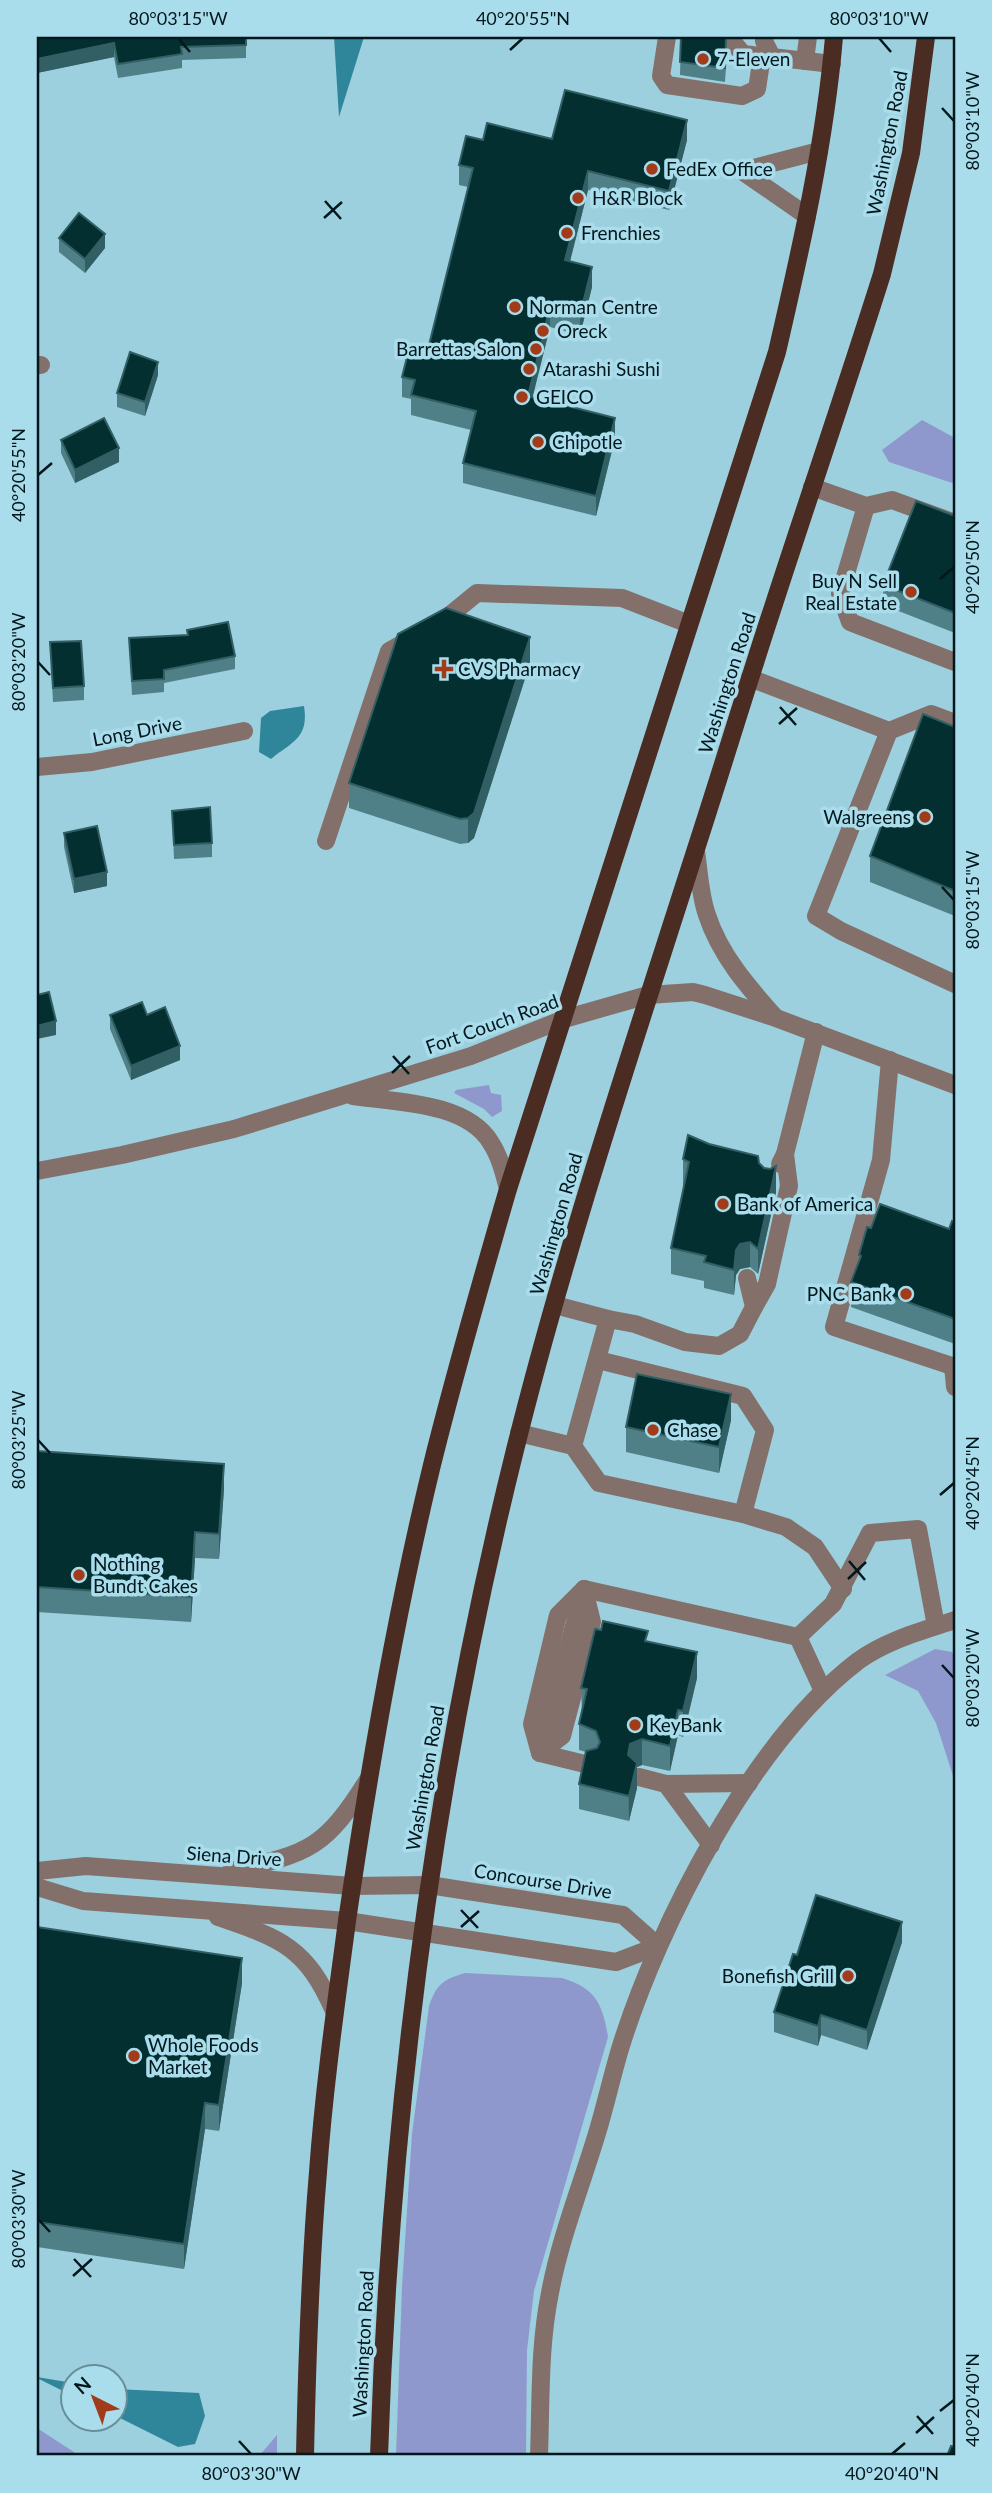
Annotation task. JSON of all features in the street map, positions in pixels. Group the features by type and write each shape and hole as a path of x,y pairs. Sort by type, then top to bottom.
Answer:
{"main road":[{"path":"305,2456 308,2332 318,2171 334,2011 369,1777 397,1622 430,1470 471,1314 508,1189 777,352 819,151 834,37"},
{"name":"Washington Road","path":"379,2456 391,2204 402,2096 429,1885 453,1734 484,1585 519,1433 608,1120 882,274 911,153 926,37"}],"street":[{"path":"667,37 661,76 667,85 742,96 757,89 767,56 765,37"},
{"path":"733,37 733,42 743,54 832,64"},
{"path":"805,61 808,37"},
{"path":"807,216 742,171 819,151"},
{"path":"812,487 866,506 892,500 955,523"},
{"path":"866,506 840,594 850,621 955,662"},
{"path":"326,841 388,651 444,622 477,593 622,598 689,624"},
{"path":"750,678 889,731 932,714 955,723"},
{"name":"Long Drive","path":"37,767 92,762 244,731"},
{"path":"889,731 816,916 841,931 955,984"},
{"path":"696,851 706,915 719,943 735,970 776,1018"},
{"name":"Fort Couch Road","path":"38,1169 122,1155 234,1129 471,1056 564,1019 648,995 693,992 816,1032 955,1084"},
{"path":"769,1183 785,1154 816,1032"},
{"path":"890,1060 881,1160 834,1326 955,1367 955,1387"},
{"path":"346,1095 447,1110 473,1124 490,1140 500,1161 508,1189"},
{"path":"555,1305 608,1320 635,1324 685,1342 719,1346 740,1334 767,1284 789,1186 785,1154"},
{"path":"747,1278 754,1307"},
{"path":"573,1446 608,1320"},
{"path":"597,1360 743,1396 765,1430 743,1514"},
{"path":"519,1433 573,1446 599,1483 743,1514 786,1527 815,1547 843,1589"},
{"path":"798,1637 833,1604 870,1533 918,1529 936,1626"},
{"path":"589,1765 540,1753 584,1589 798,1637"},
{"path":"539,2456 543,2334 550,2291 620,2048 658,1946 711,1845 749,1783 784,1736 823,1691 860,1660 904,1636 955,1620"},
{"path":"798,1637 823,1691"},
{"path":"212,1875 286,1858 315,1844 345,1815 369,1777"},
{"path":"639,1777 666,1784 749,1783"},
{"path":"666,1784 711,1845"},
{"name":"Siena Drive","path":"37,1871 86,1866 352,1886 429,1885"},
{"name":"Concourse Drive","path":"429,1885 623,1915 658,1946"},
{"path":"37,1887 83,1900 347,1920 616,1962 658,1946"},
{"path":"195,1909 262,1932 281,1942 300,1956 322,1982 334,2011"}],"shaded area":[{"path":"334,37 364,37 339,117"},
{"path":"922,420 955,438 955,484 889,462 882,450"},
{"path":"304,706 304,725 298,738 271,759 259,752 261,718 270,711"},
{"path":"489,1085 491,1093 501,1095 502,1111 492,1117 484,1109 454,1093 456,1090"},
{"path":"935,1649 952,1652 955,1659 955,1782 936,1723 918,1691 885,1675"},
{"path":"465,1973 562,1978 574,1982 596,1999 608,2037 534,2291 527,2350 526,2456 396,2456 402,2287 412,2134 429,2006 441,1984"},
{"path":"37,2378 60,2381 60,2390"},
{"path":"130,2390 199,2393 205,2416 195,2444 178,2447 130,2423"},
{"path":"37,2428 80,2456 37,2456"},
{"path":"277,2435 277,2456 259,2456"}],"building":[{"path":"37,37 246,37 246,45 181,47 182,54 118,64 114,43 37,59"},
{"name":"7-Eleven","path":"681,37 726,37 725,68 680,62"},
{"name":"Norman Centre","path":"565,90 687,120 669,191 588,171 565,260 592,267 580,315 550,307 528,396 615,418 596,496 463,463 476,411 411,395 415,380 402,377 410,345 428,349 473,168 459,165 466,136 483,140 487,123 552,139"},
{"path":"79,213 105,234 85,259 59,238"},
{"path":"130,352 158,362 145,402 117,393"},
{"path":"104,418 119,448 75,470 61,440"},
{"path":"916,501 955,516 955,613 883,585"},
{"name":"CVS Pharmacy","path":"446,608 530,637 474,813 468,818 460,819 349,783 398,634"},
{"path":"228,622 235,656 164,670 164,679 132,681 129,638 188,635 187,630"},
{"path":"81,641 84,686 53,688 50,642"},
{"name":"Walgreens","path":"923,714 955,727 955,891 870,856"},
{"path":"210,807 212,843 174,845 172,811"},
{"path":"97,826 107,872 74,879 64,833"},
{"path":"49,992 56,1021 37,1026 37,995"},
{"path":"142,1002 147,1015 165,1007 180,1046 131,1066 110,1015"},
{"path":"688,1135 709,1144 758,1156 759,1163 764,1168 776,1166 758,1249 750,1242 740,1244 736,1250 734,1270 704,1262 706,1256 671,1248 689,1162 683,1159"},
{"name":"PNC Bank","path":"880,1204 949,1229 952,1221 955,1223 955,1319 851,1282 861,1256 859,1255 867,1227 871,1228"},
{"path":"637,1374 731,1394 719,1447 626,1427"},
{"path":"37,1451 224,1464 219,1534 195,1532 191,1597 37,1587"},
{"name":"KeyBank","path":"603,1621 648,1631 645,1641 697,1652 683,1711 678,1710 670,1746 642,1739 630,1744 628,1755 637,1763 629,1796 579,1784 586,1751 597,1748 600,1742 596,1731 579,1724 587,1689 581,1688 595,1629 601,1630"},
{"path":"816,1895 902,1922 867,2030 821,2015 818,2026 774,2012 793,1954 797,1955"},
{"name":"Whole Foods Market","path":"37,1927 242,1958 219,2105 205,2103 184,2244 37,2222"},
{"path":"951,2446 955,2447 955,2456 947,2456"}],"place":[{"name":"7-Eleven","path":"703,59"},
{"name":"FedEx Office","path":"652,169"},
{"name":"H&R Block","path":"578,198"},
{"name":"Frenchies","path":"567,233"},
{"name":"Norman Centre","path":"515,307"},
{"name":"Oreck","path":"543,331"},
{"name":"Barrettas Salon","path":"536,349"},
{"name":"Atarashi Sushi","path":"529,369"},
{"name":"GEICO","path":"522,397"},
{"name":"Chipotle","path":"538,442"},
{"name":"Buy N Sell Real Estate","path":"911,592"},
{"name":"CVS Pharmacy","path":"444,669"},
{"name":"Walgreens","path":"925,817"},
{"name":"Bank of America","path":"723,1204"},
{"name":"PNC Bank","path":"906,1294"},
{"name":"Chase","path":"653,1430"},
{"name":"Nothing Bundt Cakes","path":"79,1575"},
{"name":"KeyBank","path":"635,1725"},
{"name":"Bonefish Grill","path":"848,1976"},
{"name":"Whole Foods Market","path":"134,2056"}]}
